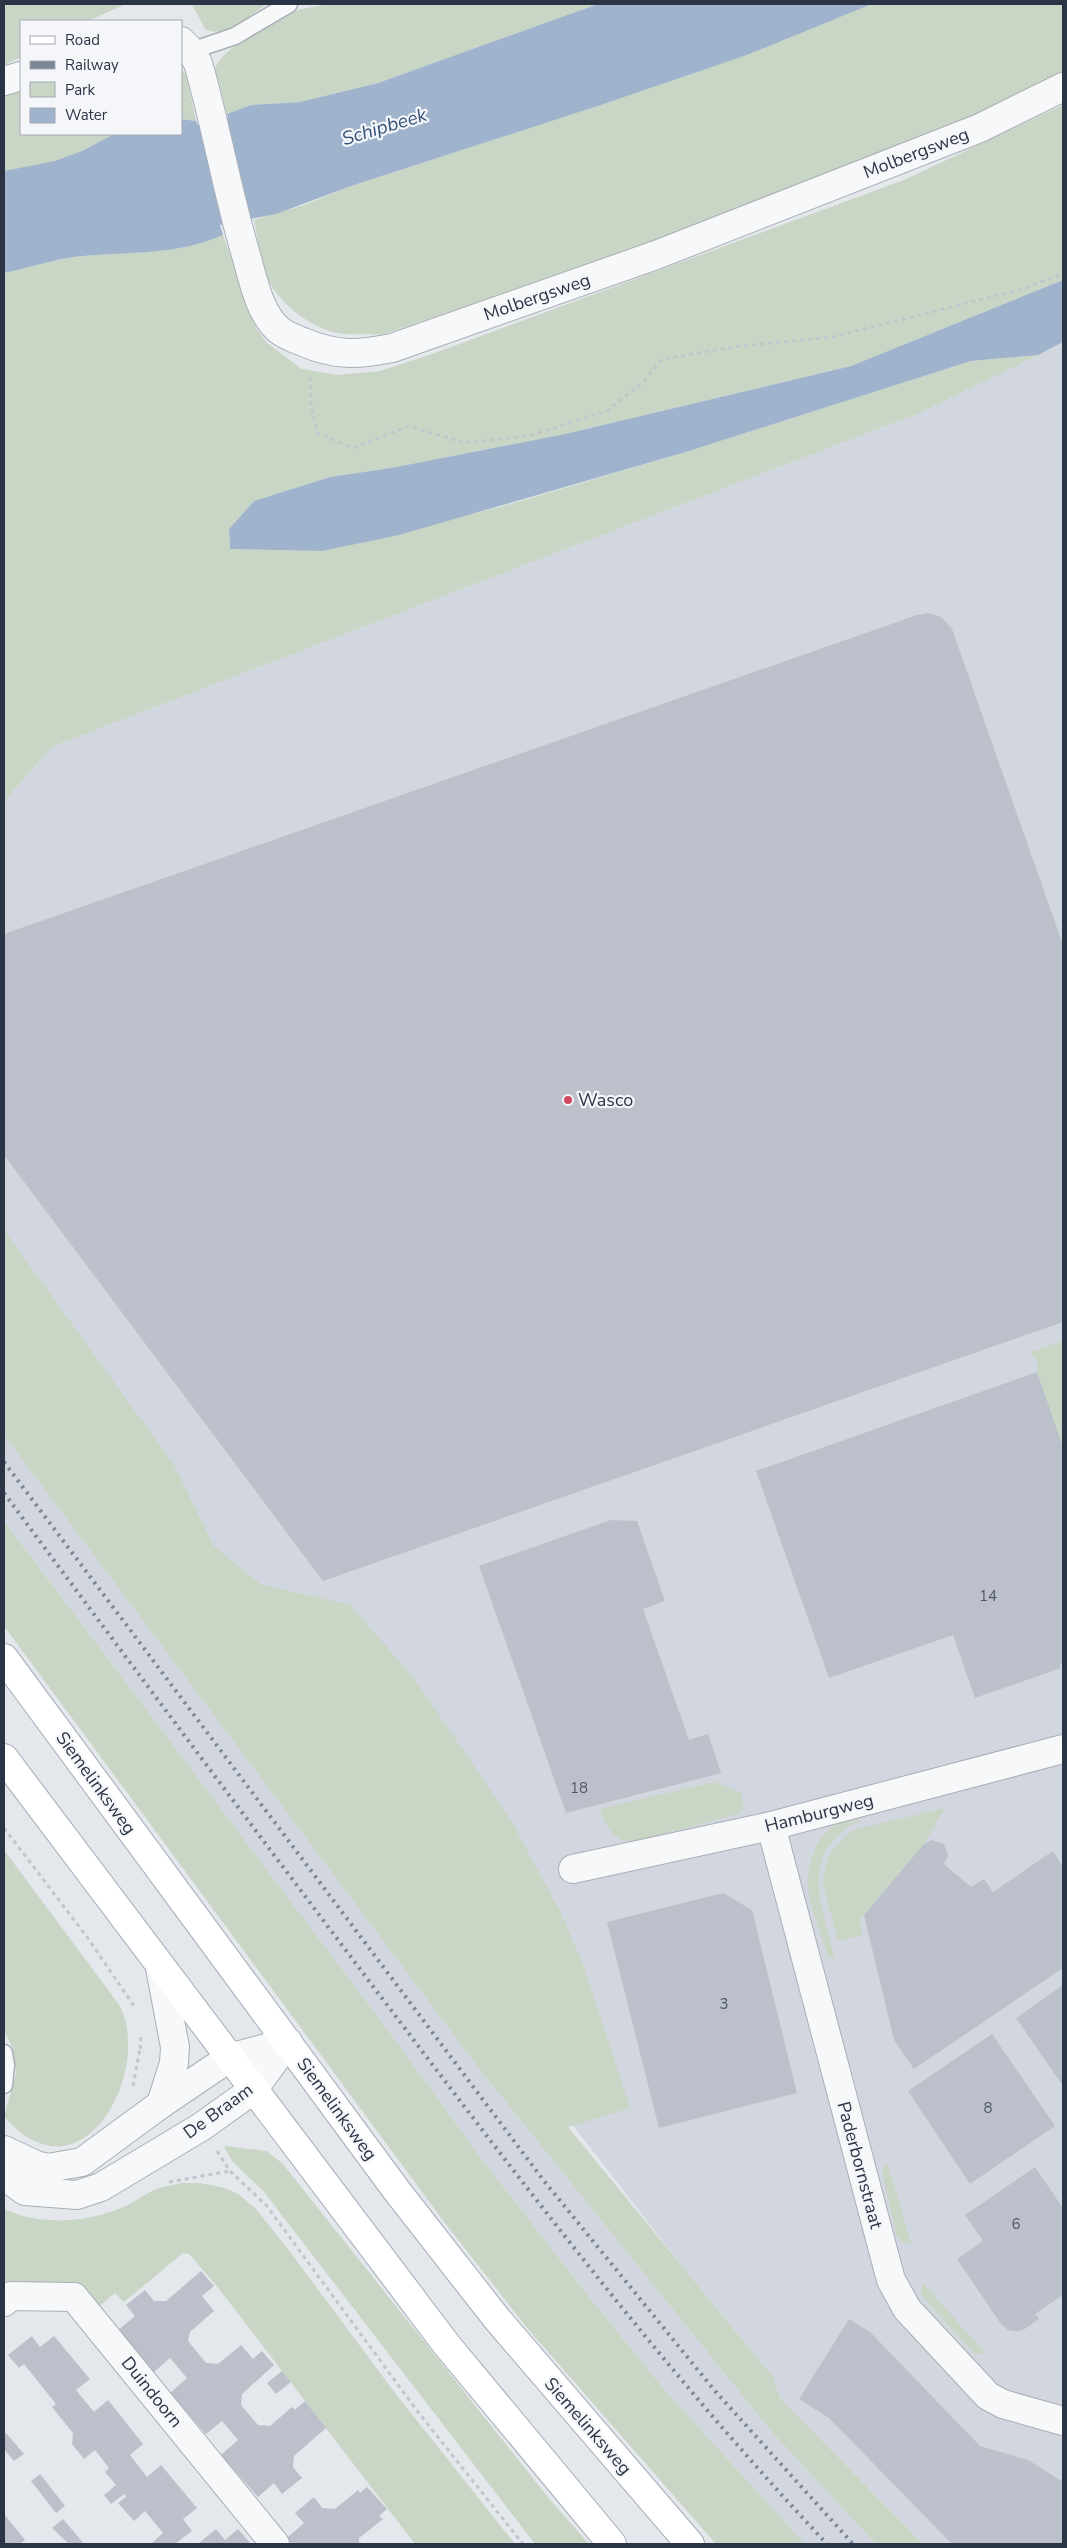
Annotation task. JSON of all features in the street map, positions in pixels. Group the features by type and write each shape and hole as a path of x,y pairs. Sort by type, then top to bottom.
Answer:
{"main road":[{"name":"Siemelinksweg","path":"4,1658 288,2042 347,2125 497,2319 690,2544"},
{"path":"4,1758 160,1968 446,2344 612,2544"}],"street":[{"name":"Molbergsweg","path":"186,46 202,79 238,228 257,290 269,319 280,331 315,347 335,353 360,354 392,348 656,256 980,128 1063,87"},
{"path":"4,81 20,76"},
{"name":"Hamburgweg","path":"573,1870 771,1826 1059,1758"},
{"name":"Paderbornstraat","path":"771,1826 887,2265 898,2295 924,2328 988,2396 1003,2404 1063,2421"},
{"path":"160,1968 175,2048 174,2063 164,2093"},
{"name":"De Braam","path":"4,2150 36,2165 48,2168 82,2162 164,2093 229,2058 288,2042"},
{"name":"De Braam","path":"4,2176 26,2191 76,2195 101,2188 200,2127 253,2090 288,2042"},
{"name":"Duindoorn","path":"4,2302 11,2296 74,2297 275,2544"}],"lane":[{"name":"Molbergsweg","path":"186,46 235,36 289,4"},
{"path":"4,2053 6,2065 4,2085"}],"path":[{"path":"315,347 310,363 311,404 316,433 353,448 409,426 465,443 528,436 607,411 643,382 662,359 741,346 833,337 1026,288 1063,273"},
{"path":"4,1828 135,2006 137,2013"},
{"path":"141,2034 140,2047 164,2093"},
{"path":"200,2127 230,2172 266,2205 418,2412 523,2544"}],"shaded area":[{"path":"1063,342 1063,2544 923,2544 780,2398 773,2377 678,2261 537,2079 4,1360 4,802 51,747 917,414"},
{"path":"4,1435 473,2061 771,2431 876,2544 805,2544 668,2394 585,2292 478,2154 387,2029 4,1521"}],"green space":[{"path":"4,4 126,4 90,20 20,20 20,57 4,65"},
{"path":"192,4 267,4 229,29 213,31 205,29"},
{"path":"328,4 598,4 378,83 300,102 251,105 227,114 217,76 213,77 215,68 222,58 242,40 287,14"},
{"path":"872,4 1063,4 1063,73 954,125 741,213 384,334 345,334 311,323 300,316 282,299 268,280 261,260 254,220 304,205 351,186 601,105 747,55"},
{"path":"182,71 186,74 196,121 182,119"},
{"path":"20,90 20,135 112,135 82,151 55,162 4,171 4,95"},
{"path":"1063,105 1063,280 851,366 565,434 391,468 330,477 254,501 229,529 230,549 322,551 500,507 686,452 971,361 1038,355 917,414 51,747 4,802 4,273 73,257 154,252 189,246 223,235 256,328 267,343 302,369 337,375 380,371 432,354 904,180"},
{"path":"4,1230 174,1465 213,1545 260,1584 350,1605 414,1678 513,1824 561,1913 585,1970 630,2108 568,2127 773,2377 780,2398 923,2544 876,2544 771,2431 473,2061 4,1435"},
{"path":"1063,1341 1063,1447 1037,1372 1038,1363 1030,1352"},
{"path":"4,1521 387,2029 478,2154 585,2292 668,2394 805,2544 716,2544 528,2329 445,2223 4,1626"},
{"path":"714,1782 741,1793 744,1808 737,1814 633,1842 625,1841 611,1832 600,1809"},
{"path":"945,1808 924,1844 860,1919 862,1936 838,1941 823,1885 828,1857 842,1839 854,1830"},
{"path":"858,1813 859,1820 839,1834 827,1849 820,1865 821,1901 836,1961 828,1956 816,1920 810,1900 809,1872 815,1849 828,1831"},
{"path":"4,1850 120,2006 128,2034 126,2064 118,2094 103,2120 83,2138 59,2146 32,2140 4,2116 16,2074 13,2049 4,2031"},
{"path":"224,2146 266,2151 282,2163 551,2501 589,2544 535,2544 264,2192 232,2161"},
{"path":"887,2161 911,2243 903,2243 897,2237 882,2172"},
{"path":"182,2183 200,2183 225,2188 238,2194 255,2208 288,2249 395,2393 515,2544 415,2544 216,2285 189,2254 183,2253 124,2302 115,2293 95,2310 4,2285 4,2209 33,2218 48,2220 92,2217 126,2206 159,2188"},
{"path":"923,2283 985,2353 976,2355 921,2295"}],"water":[{"name":"Schipbeek","path":"598,4 872,4 747,55 601,105 351,186 276,214 220,225 223,235 206,241 154,252 73,257 4,273 4,171 55,161 82,151 112,135 182,135 182,119 196,121 198,125 228,118 227,114 251,105 300,102 378,83"},
{"path":"1063,280 1063,342 1038,355 971,361 686,452 399,535 322,551 230,549 229,529 254,501 330,477 391,468 565,434 851,366"}],"building":[{"path":"928,613 941,617 952,629 1063,945 1063,1322 323,1581 4,1155 4,934 917,615"},
{"path":"1037,1372 1063,1447 1063,1663 1060,1664 1061,1668 975,1698 953,1635 829,1678 756,1471"},
{"path":"611,1520 637,1521 665,1601 643,1609 689,1740 708,1734 721,1773 566,1813 479,1566"},
{"path":"932,1840 944,1844 948,1855 944,1864 971,1887 984,1879 993,1892 1053,1851 1063,1867 1063,1968 914,2069 894,2040 864,1915 924,1844"},
{"path":"723,1893 752,1910 797,2093 659,2128 607,1922"},
{"path":"1063,1985 1063,2086 1016,2018"},
{"path":"992,2034 1055,2126 970,2184 908,2091"},
{"path":"1035,2167 1063,2208 1063,2295 1035,2314 1039,2319 1023,2330 1008,2330 1001,2324 957,2259 983,2241 965,2215"},
{"path":"201,2271 214,2286 202,2296 214,2311 190,2332 188,2341 206,2363 218,2364 241,2345 253,2359 262,2351 274,2365 242,2394 241,2405 258,2425 270,2426 292,2407 295,2410 305,2401 326,2428 294,2456 293,2467 302,2478 282,2494 274,2483 258,2497 221,2455 238,2440 222,2421 206,2434 170,2393 187,2378 170,2358 154,2372 118,2330 135,2316 126,2305 145,2290 154,2301 166,2301"},
{"path":"849,2319 870,2332 980,2446 1028,2460 1063,2482 1063,2544 952,2544 829,2418 799,2399"},
{"path":"32,2336 40,2347 54,2336 90,2379 76,2390 94,2412 108,2400 143,2444 130,2455 147,2477 161,2465 197,2508 183,2519 192,2531 175,2544 151,2544 163,2533 145,2511 134,2521 118,2503 126,2497 124,2494 111,2504 104,2495 116,2485 105,2472 109,2468 95,2450 84,2459 72,2444 73,2433 52,2407 56,2404 24,2364 19,2368 8,2355"},
{"path":"282,2371 291,2382 276,2394 267,2383"},
{"path":"6,2433 24,2454 14,2461 4,2449 4,2435"},
{"path":"40,2474 65,2506 56,2513 31,2481"},
{"path":"367,2487 387,2509 379,2516 383,2519 359,2538 359,2544 292,2544 287,2538 304,2523 295,2513 314,2497 322,2508 335,2509 358,2490 360,2493"},
{"path":"4,2514 25,2540 20,2544 4,2544"},
{"path":"63,2519 84,2544 69,2544 52,2528"},
{"path":"216,2529 225,2540 238,2529 251,2544 198,2544"}],"railway":[{"path":"4,1462 544,2181 715,2391 853,2544"},
{"path":"4,1493 345,1949 551,2218 713,2417 827,2544"}],"place":[{"name":"Wasco","path":"568,1100"}]}
